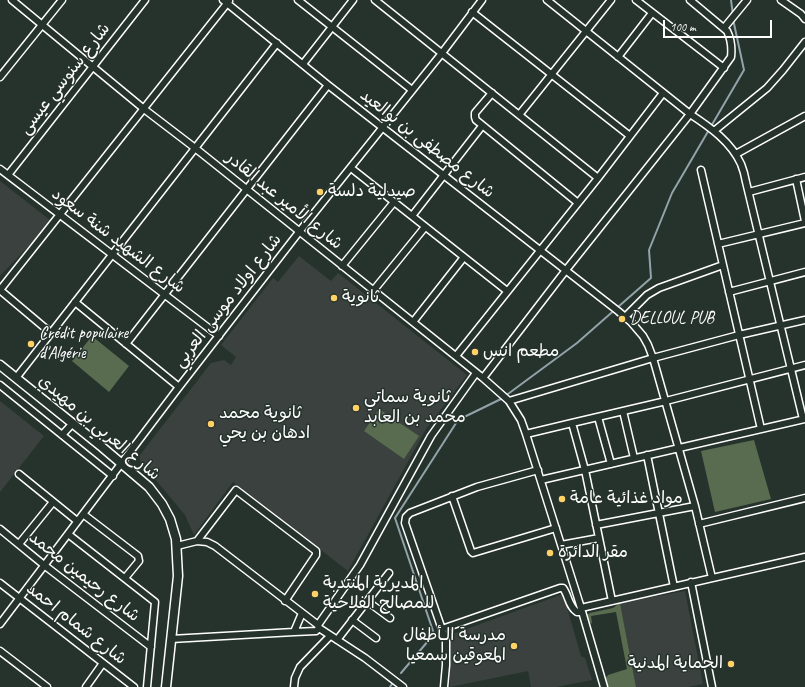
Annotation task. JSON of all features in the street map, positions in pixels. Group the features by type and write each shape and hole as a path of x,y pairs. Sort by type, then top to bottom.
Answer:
{"street":[{"name":"شارع الأمير عبد القادر","path":"12,0 144,109 195,148 501,393 521,420 526,434 604,687"},
{"path":"0,76 62,0"},
{"name":"شارع سنوسي عيسى","path":"8,175 145,0"},
{"path":"298,0 412,90"},
{"path":"303,64 353,0"},
{"path":"375,0 598,178"},
{"name":"شارع اولاد موسى العربي","path":"0,624 179,387 482,0"},
{"path":"541,480 804,419 749,192 741,164 736,154 714,131 663,93 547,0"},
{"path":"519,115 611,0"},
{"path":"636,0 724,68"},
{"path":"483,378 566,270 690,114 731,57 732,51 730,37 727,31 690,0"},
{"path":"724,28 747,0"},
{"path":"782,0 801,14 805,19"},
{"path":"51,333 0,290 144,109 227,1"},
{"name":"شارع مصطفى بن بوالعيد","path":"227,1 382,127 614,308 625,317 642,336 648,345 653,358 666,401 695,506 712,578"},
{"path":"472,12 630,136"},
{"path":"618,57 652,13"},
{"path":"714,131 767,88 805,42"},
{"path":"16,378 277,43"},
{"path":"126,344 328,84"},
{"path":"492,93 475,113 476,120 578,203"},
{"path":"456,356 598,178 663,93"},
{"path":"736,154 805,116"},
{"path":"412,216 482,126"},
{"path":"351,168 507,291"},
{"name":"شارع الشهيد شنة سعود","path":"0,169 219,336"},
{"path":"701,170 761,429"},
{"path":"749,192 805,177"},
{"path":"718,244 805,222 796,179"},
{"path":"342,266 394,202"},
{"path":"374,291 425,226"},
{"path":"413,322 464,257"},
{"path":"625,317 647,295 659,288 723,265"},
{"path":"729,292 805,272"},
{"path":"75,302 179,387"},
{"path":"507,400 653,358 739,335 805,320"},
{"name":"شارع العربي بن مهيدي","path":"0,365 73,423 149,487 162,504 170,519 176,539 178,576 166,687"},
{"path":"526,434 622,412 805,365"},
{"path":"171,639 316,631 360,565 431,436 476,373"},
{"path":"0,385 113,476"},
{"path":"622,412 634,458"},
{"path":"598,417 611,464"},
{"path":"62,435 73,423"},
{"path":"572,423 585,470 612,601"},
{"path":"647,455 674,587"},
{"path":"444,687 446,641 405,523 406,517 410,513 477,487 538,470"},
{"path":"19,474 78,521"},
{"path":"197,541 236,490 316,551 316,555 285,601"},
{"path":"452,496 473,553 556,528"},
{"path":"699,524 805,498"},
{"path":"19,544 53,502"},
{"path":"596,525 695,506"},
{"path":"83,514 139,558 125,578"},
{"name":"شارع رحيمين محمد","path":"0,530 152,647"},
{"path":"68,534 155,602 152,647 147,687"},
{"path":"561,545 599,538"},
{"path":"176,546 197,541 207,542 215,546 318,627 375,665 403,687"},
{"path":"442,629 560,588 563,588 565,591 571,608 577,612 612,601 805,557"},
{"path":"337,640 389,573"},
{"name":"شارع شمام احمد","path":"0,582 134,687"},
{"path":"691,582 712,687"},
{"path":"367,601 390,618"},
{"path":"294,632 302,613"},
{"path":"352,620 376,638"},
{"path":"294,687 295,678 300,667 330,636"},
{"path":"0,651 47,687"},
{"path":"86,687 103,664"}],"shaded area":[{"path":"0,181 50,220 44,230 0,276"},
{"name":"ثانوية سماتي محمد بن العابد","path":"299,256 331,281 338,273 467,375 426,429 348,571 233,482 194,535 185,515 140,461 140,455 211,363 224,360 231,365 236,357 221,345 273,278 278,282"},
{"path":"0,401 44,436 0,492"},
{"path":"685,591 703,684 688,687 636,687 620,603"},
{"name":"مدرسة الـأطفال المعوقين سمعيا","path":"563,594 581,656 585,658 592,680 556,687 531,687 528,671 450,687 450,635"}],"green space":[{"path":"92,336 129,366 109,392 72,361"},
{"path":"379,409 419,436 404,459 364,431"},
{"path":"754,440 771,499 715,512 701,451"},
{"path":"620,603 636,687 608,687 605,679 608,675 627,669 616,612 591,616 591,624 587,615 613,608"}],"waterway":[{"path":"731,0 733,15"},
{"path":"401,673 434,634 395,518 458,420 501,399 512,391 577,343 651,278 649,250 672,193 744,70 733,19"}],"place":[{"name":"صيدلية دلسة","path":"320,192"},
{"name":"ثانوية","path":"334,298"},
{"name":"DELLOUL PUB","path":"622,319"},
{"name":"Crédit populaire d'Algérie","path":"31,344"},
{"name":"مطعم انس","path":"475,352"},
{"name":"ثانوية سماتي محمد بن العابد","path":"356,408"},
{"name":"ثانوية محمد ادهان بن يحي","path":"211,424"},
{"name":"مواد غذائية عامة","path":"562,499"},
{"name":"مقر الدائرة","path":"550,553"},
{"name":"المديرية المنتدبة للمصالح الفلاحية","path":"315,594"},
{"name":"مدرسة الـأطفال المعوقين سمعيا","path":"514,646"},
{"name":"الحماية المدنية","path":"731,664"}]}
